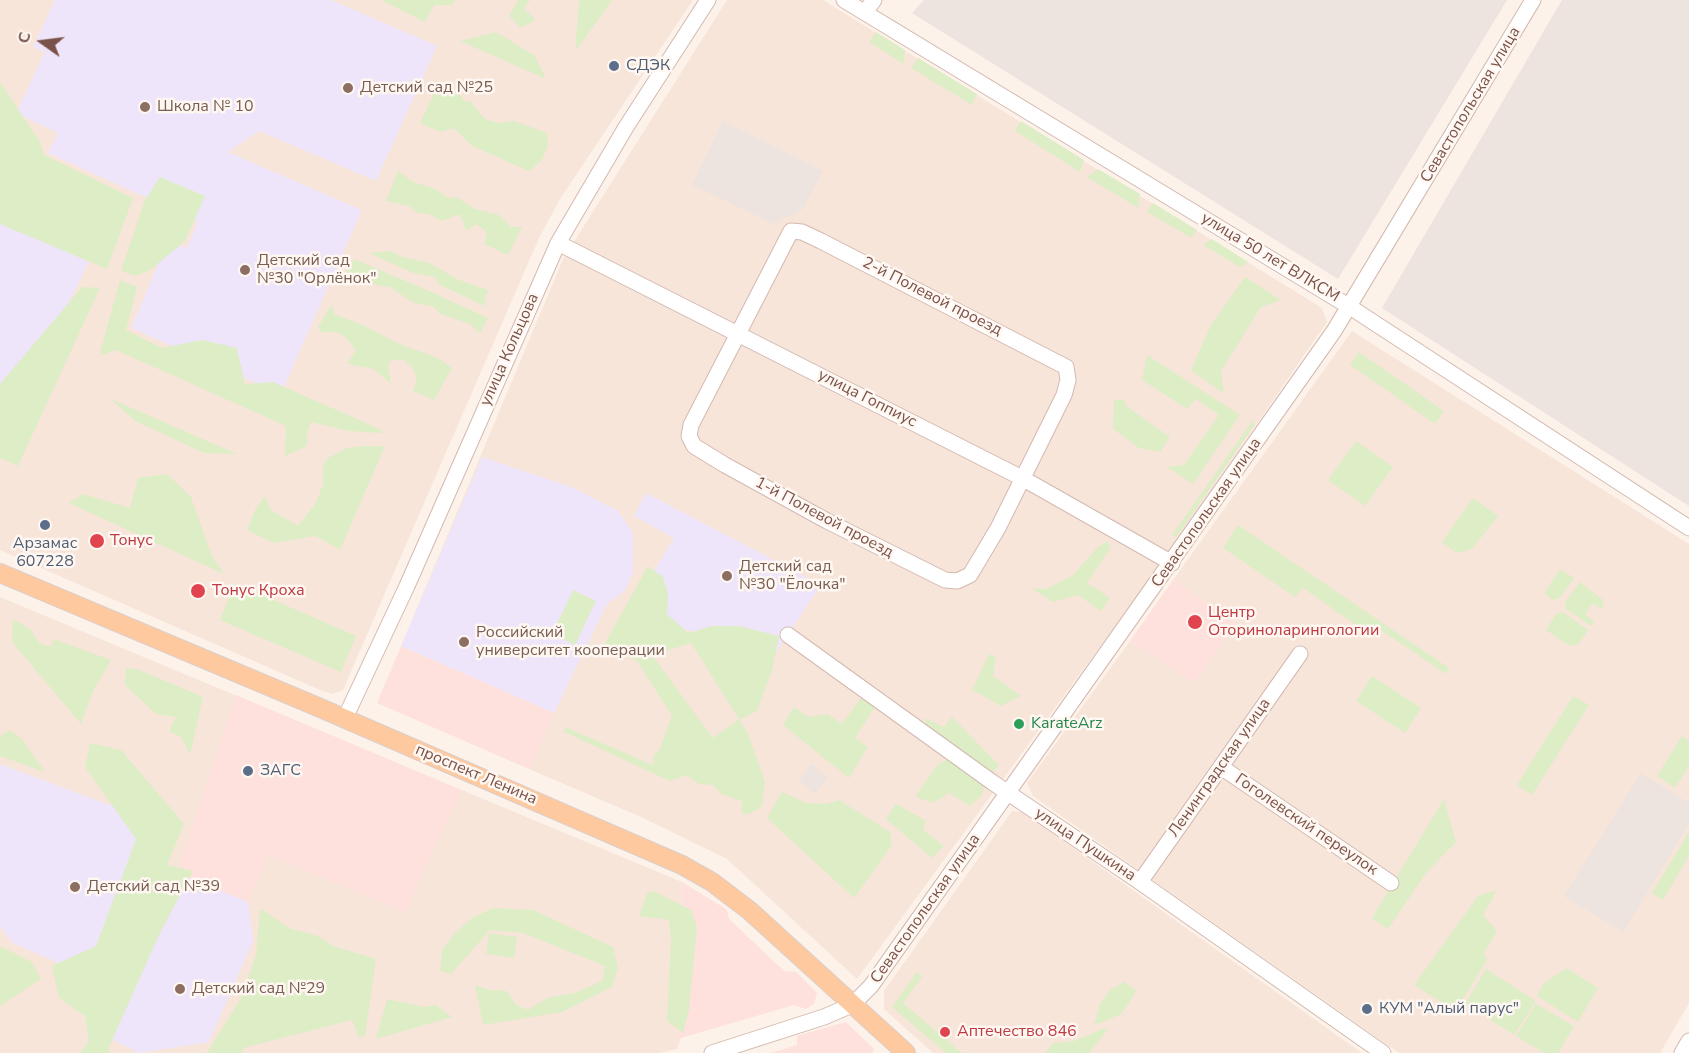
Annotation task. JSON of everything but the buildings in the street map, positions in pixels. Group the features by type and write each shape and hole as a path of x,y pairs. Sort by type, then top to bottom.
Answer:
{"main road":[{"name":"проспект Ленина","path":"0,573 345,718 658,854 712,882 750,910 906,1053"}],"street":[{"name":"улица Кольцова","path":"345,718 407,586 558,243 626,127 708,0"},
{"name":"улица 50 лет ВЛКСМ","path":"844,0 869,6 1350,307 1689,528"},
{"name":"Севастопольская улица","path":"852,1005 871,986 1172,563 1350,307 1533,0"},
{"name":"2-й Полевой проезд","path":"737,334 791,231 802,232 821,241 1066,367 1068,380 1064,395 1023,478"},
{"name":"улица Гоппиус","path":"558,243 1023,478 1172,563"},
{"name":"1-й Полевой проезд","path":"737,334 691,424 688,436 694,446 725,465 838,527 945,580 957,581 970,575 1023,478"},
{"name":"улица Пушкина","path":"788,635 1008,793 1140,882 1383,1053"},
{"name":"Ленинградская улица","path":"1140,882 1300,654"},
{"name":"Гоголевский переулок","path":"1221,767 1391,883"},
{"path":"712,1053 824,1017 852,1005"},
{"path":"1682,1053 1689,1041"}],"shaded area":[{"path":"0,0 693,0 560,199 539,238 343,690 332,694 320,690 0,550"},
{"path":"55,0 331,0 437,46 376,181 259,131 228,152 362,210 281,394 131,328 168,241 187,248 198,221 48,153 58,133 16,113 45,52 33,47"},
{"path":"727,0 823,0 1322,308 1327,322 1161,563 857,979 727,859 641,817 529,769 553,713 401,646 563,259"},
{"path":"924,0 1507,0 1338,279 912,13"},
{"path":"1562,0 1689,0 1689,506 1382,308"},
{"path":"723,121 823,171 802,210 774,224 692,185"},
{"path":"0,216 89,262 8,427 0,423"},
{"path":"1352,331 1689,544 1689,1003 1660,1053 1399,1053 1033,796 1027,783 1130,641 1193,682 1236,623 1173,580"},
{"path":"482,457 574,488 618,511 633,533 633,572 625,591 607,604 554,713 401,646"},
{"name":"Детский сад №30 \"Ёлочка\"","path":"646,493 821,585 763,672 698,633 684,629 668,630 623,623 674,538 634,516"},
{"path":"1173,580 1236,623 1194,683 1130,641"},
{"path":"0,597 682,882 677,1049 660,1053 0,1053"},
{"path":"401,646 554,713 529,769 377,703"},
{"path":"236,695 461,790 405,912 268,855 248,902 177,873"},
{"name":"Детский сад №39","path":"0,764 174,829 108,984 12,943 0,926"},
{"path":"812,764 828,778 814,794 799,779"},
{"path":"1641,773 1689,803 1689,824 1623,932 1564,896"},
{"path":"1012,811 1023,812 1362,1053 933,1053 884,1009 884,991"},
{"name":"Детский сад №29","path":"177,873 248,902 253,941 209,1042 139,1053 107,1037"},
{"path":"682,882 726,909 730,920 784,971 796,972 817,993 814,1004 806,1009 794,1005 681,1038 677,1049"},
{"path":"846,1022 874,1049 873,1053 771,1053 797,1045 797,1036"}],"green space":[{"path":"381,0 456,0 451,5 434,5 425,22"},
{"path":"518,0 530,0 524,9 536,20 521,28 509,16"},
{"path":"579,0 612,0 575,52"},
{"path":"496,32 535,56 546,79 460,41"},
{"path":"876,32 905,50 904,64 869,42"},
{"path":"918,58 977,94 972,105 911,68"},
{"path":"0,82 40,142 44,155 133,198 107,269 0,224"},
{"path":"446,91 459,94 465,101 470,101 485,119 499,123 514,121 547,133 548,145 542,160 529,171 472,146 454,128 440,132 420,123 434,93"},
{"path":"1021,121 1084,160 1080,172 1015,131"},
{"path":"1098,169 1140,194 1138,208 1087,177"},
{"path":"398,171 413,182 433,188 449,198 456,197 475,209 499,215 511,227 522,227 508,255 484,244 487,232 476,224 466,231 460,214 442,221 429,214 418,213 409,206 386,201"},
{"path":"160,177 205,196 185,241 149,271 135,276 121,271 145,200"},
{"path":"1153,203 1197,230 1191,238 1147,212"},
{"path":"1212,239 1248,262 1240,267 1203,245"},
{"path":"391,251 400,256 429,263 459,280 488,290 484,306 438,284 435,277 413,273 369,253"},
{"path":"354,259 488,318 480,333 470,324 441,314 432,306 414,303 390,287 380,286 360,279 356,274 346,272"},
{"path":"1245,277 1281,300 1261,307 1221,371 1224,394 1191,370 1211,325"},
{"path":"120,280 137,287 126,330 162,348 202,340 237,348 245,384 273,382 382,430 381,433 349,431 311,422 307,433 307,446 285,456 286,426 116,350 99,356"},
{"path":"82,287 100,288 18,466 0,458 0,384"},
{"path":"332,304 334,314 365,326 397,343 438,358 452,368 434,400 413,391 417,380 413,368 404,360 392,360 388,364 391,384 374,369 347,364 356,350 345,337 337,332 321,332 318,327"},
{"path":"1359,352 1444,411 1435,424 1350,365"},
{"path":"1147,355 1240,415 1193,484 1167,467 1184,465 1219,415 1196,399 1187,409 1142,380"},
{"path":"111,399 237,454 204,453 135,421"},
{"path":"1114,400 1124,400 1126,406 1170,437 1160,452 1139,448 1113,429"},
{"path":"1253,420 1255,424 1176,537 1172,535"},
{"path":"1356,441 1393,467 1365,506 1328,480"},
{"path":"385,446 340,550 316,536 273,543 247,530 256,508 265,496 271,510 298,526 316,503 323,484 323,466 328,458 347,448"},
{"path":"167,474 191,497 212,556 224,574 69,503 83,494 130,508 138,478"},
{"path":"1473,498 1498,516 1472,549 1457,553 1442,542"},
{"path":"1238,525 1449,668 1446,674 1375,626 1369,634 1303,588 1295,597 1223,548"},
{"path":"1107,541 1111,547 1087,583 1110,598 1101,611 1078,595 1053,602 1031,588 1046,589 1072,576 1097,548"},
{"path":"648,566 663,577 668,594 667,614 688,633 712,626 739,626 779,636 772,670 757,711 739,720 748,733 765,782 762,806 749,814 742,814 742,801 721,794 713,785 699,784 687,775 670,781 564,732 565,727 653,765 654,754 659,751 672,716 637,661 604,645","holes":["691,643 739,719 713,738 654,658 662,652"]},
{"path":"1560,569 1574,578 1560,598 1553,600 1544,593"},
{"path":"1580,582 1603,600 1603,610 1593,603 1585,614 1594,622 1591,626 1566,609 1565,602"},
{"path":"235,583 356,636 341,672 220,620"},
{"path":"573,590 596,601 575,645 552,634"},
{"path":"1563,612 1588,630 1579,644 1570,646 1546,630 1556,614"},
{"path":"13,619 31,630 39,643 51,647 54,639 111,660 93,691 81,724 12,642"},
{"path":"989,654 996,657 993,676 1021,696 1001,706 972,690"},
{"path":"126,668 137,669 203,697 190,755 181,737 169,731 176,717 156,714 125,685"},
{"path":"1372,676 1421,708 1405,733 1356,701"},
{"path":"863,695 877,704 855,738 868,747 849,778 783,725 794,707 809,717 828,714 842,724"},
{"path":"1573,696 1589,705 1532,795 1517,785"},
{"path":"952,717 999,765 990,776 926,729 925,718 944,727"},
{"path":"10,730 22,739 45,772 0,756 0,736"},
{"path":"1682,736 1689,741 1689,766 1675,788 1657,776"},
{"path":"90,743 121,750 184,824 167,865 193,871 160,933 110,1045 109,1053 80,1053 89,1041 85,1016 59,998 52,966 96,946 136,839 85,767"},
{"path":"951,758 985,783 982,795 970,806 949,793 934,803 915,797 938,764"},
{"path":"782,792 806,803 826,804 839,800 890,832 892,845 854,898 767,818"},
{"path":"1444,799 1456,842 1426,873 1388,929 1372,918"},
{"path":"896,804 926,821 923,830 944,846 932,858 886,819"},
{"path":"1689,832 1689,856 1663,900 1652,893"},
{"path":"1497,890 1483,915 1497,931 1484,953 1487,960 1461,1003 1447,1006 1414,985 1478,896"},
{"path":"653,891 691,910 697,927 689,1010 683,1033 667,1021 671,940 669,920 639,916 647,893"},
{"path":"260,908 289,928 318,936 333,946 376,959 365,1036 359,1038 352,1020 243,1048 242,1053 207,1053 241,998 256,955"},
{"path":"493,908 533,910 613,947 618,968 612,987 562,1012 483,1025 475,985 489,990 507,991 515,1004 528,1010 547,998 575,993 602,981 605,966 523,933 490,930 451,974 440,971 442,950 455,933 472,918"},
{"path":"489,933 517,937 514,958 486,954"},
{"path":"0,948 32,962 41,979 0,1006"},
{"path":"1567,968 1598,988 1578,1022 1537,996 1543,984"},
{"path":"1486,969 1536,1001 1514,1035 1465,1004"},
{"path":"917,972 922,977 903,1003 962,1053 946,1053 892,1007"},
{"path":"1124,982 1136,990 1121,1014 1094,1024 1100,1004 1110,990"},
{"path":"387,999 425,1007 436,1005 452,1017 376,1039"},
{"path":"1536,1004 1574,1026 1558,1053 1544,1053 1516,1036"},
{"path":"1108,1029 1089,1053 1045,1053 1053,1043 1074,1041"}],"place":[{"name":"СДЭК","path":"614,66"},
{"name":"Детский сад №25","path":"348,88"},
{"name":"Школа № 10","path":"145,107"},
{"name":"Детский сад №30 \"Орлёнок\"","path":"245,270"},
{"name":"Арзамас 607228","path":"45,525"},
{"name":"Тонус","path":"97,541"},
{"name":"Детский сад №30 \"Ёлочка\"","path":"727,576"},
{"name":"Тонус Кроха","path":"198,591"},
{"name":"Центр Оториноларингологии","path":"1195,622"},
{"name":"Российский университет кооперации","path":"464,642"},
{"name":"KarateArz","path":"1019,724"},
{"name":"ЗАГС","path":"248,771"},
{"name":"Детский сад №39","path":"75,887"},
{"name":"Детский сад №29","path":"180,989"},
{"name":"КУМ \"Алый парус\"","path":"1367,1009"},
{"name":"Аптечество 846","path":"945,1032"}]}
